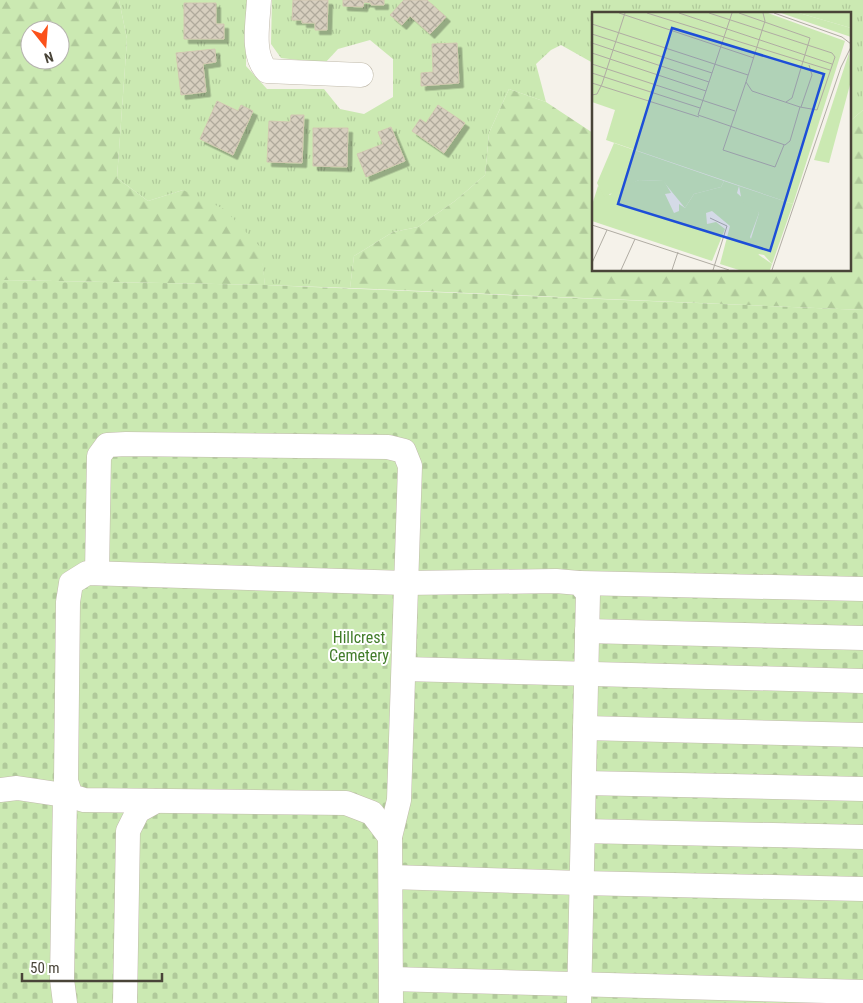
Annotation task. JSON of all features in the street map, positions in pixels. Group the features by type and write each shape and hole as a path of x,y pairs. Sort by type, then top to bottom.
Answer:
{"street":[{"path":"259,0 257,48 261,64 267,71 361,76"},
{"path":"97,573 99,456 107,445 388,447 404,451 410,466 400,800 390,838 391,1003"},
{"path":"65,1003 62,979 68,796 66,781 68,602 71,583 87,572 406,583 556,581 863,589"},
{"path":"578,583 588,593 579,993"},
{"path":"587,631 863,638"},
{"path":"404,669 863,681"},
{"path":"585,728 863,735"},
{"path":"584,783 863,789"},
{"path":"0,790 17,788 84,800 346,803 372,813 390,838"},
{"path":"125,1003 128,831 138,811 156,801"},
{"path":"583,830 863,837"},
{"path":"391,877 863,889"},
{"path":"391,979 579,993 863,992"}],"green space":[{"path":"0,0 119,0 127,39 117,178 148,201 183,190 224,209 261,248 265,285 0,280"},
{"path":"119,0 247,0 246,66 267,89 324,89 340,109 364,114 393,97 393,59 370,40 338,49 325,63 281,58 271,44 272,0 863,0 863,110 850,121 850,12 592,12 592,62 561,45 551,50 536,64 546,102 509,89 489,133 485,175 455,201 418,227 393,232 354,256 350,288 265,285 260,248 183,190 148,201 117,178 127,39"},
{"path":"509,89 546,102 592,132 592,271 850,271 850,121 863,110 863,310 350,288 354,256 393,232 418,227 455,201 485,175 489,133"},
{"name":"Hillcrest Cemetery","path":"0,280 265,285 863,310 863,1003 0,1003"}],"building":[{"path":"293,0 328,0 327,30 315,30 315,23 302,23 302,20 292,20"},
{"path":"343,0 384,0 384,5 371,5 371,3 364,2 363,7 343,6"},
{"path":"404,0 427,0 446,17 430,34 410,16 402,25 390,15"},
{"path":"184,3 216,3 216,24 224,24 224,39 184,39"},
{"path":"457,43 459,83 421,86 421,73 433,72 432,44"},
{"path":"215,49 216,62 203,64 206,92 181,95 176,53"},
{"path":"217,101 238,111 241,105 253,111 233,155 200,139"},
{"path":"438,105 465,123 444,153 412,131 420,119 426,123"},
{"path":"291,115 304,115 302,163 267,162 269,121 290,122"},
{"path":"391,127 405,161 366,177 357,154 383,144 378,132"},
{"path":"313,128 348,128 347,167 313,166"}]}
